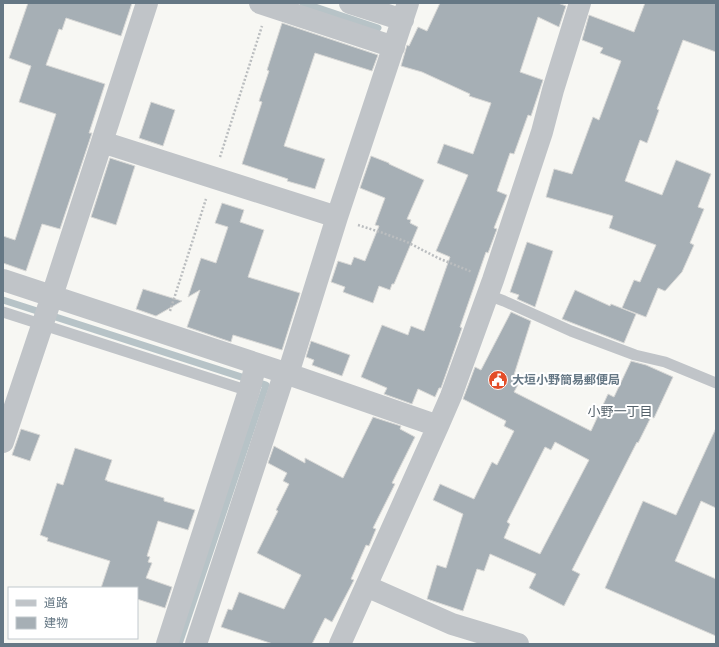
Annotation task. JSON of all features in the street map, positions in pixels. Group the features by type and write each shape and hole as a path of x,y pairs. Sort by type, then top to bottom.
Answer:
{"street":[{"path":"3,442 147,3"},
{"path":"260,3 394,46"},
{"path":"196,644 282,381 288,374 337,217 405,11 350,3"},
{"path":"340,644 451,396 490,287 542,132 552,90 580,3"},
{"path":"102,142 337,217"},
{"path":"3,280 288,374 438,426"},
{"path":"167,644 249,391 256,364"},
{"path":"366,586 452,624 518,644"}],"lane":[{"path":"490,287 504,300 571,331 635,355 665,362 716,383"},
{"path":"3,312 249,391"}],"path":[{"path":"337,217 353,224 408,242 490,287"}],"building":[{"path":"28,3 132,3 121,36 66,18 62,30 59,29 46,65 105,84 89,133 92,133 60,229 42,224 26,271 3,263 3,236 15,240 56,114 19,102 31,66 9,58"},
{"path":"440,3 558,3 566,6 559,27 538,17 520,72 543,80 531,116 528,115 514,154 510,153 497,191 507,195 494,228 497,229 488,253 486,252 441,388 439,388 435,397 418,389 412,404 384,394 387,388 361,377 382,325 408,335 411,326 424,331 450,257 436,251 468,175 437,163 444,144 473,154 491,103 469,96 470,94 422,72 401,66 407,45 409,46 418,27 427,31"},
{"path":"645,3 716,3 716,52 683,40 657,109 659,110 647,143 640,140 625,181 662,195 676,160 711,174 698,207 704,209 690,243 694,245 682,272 665,291 658,288 646,317 622,308 634,280 640,282 656,245 609,228 613,216 546,197 554,169 572,174 593,117 599,120 621,61 600,53 603,48 582,40 589,15 634,32"},
{"path":"282,23 378,55 372,71 315,53 284,146 325,159 315,189 287,181 288,179 242,164 262,102 259,101"},
{"path":"151,102 175,110 163,146 139,138"},
{"path":"371,156 424,180 407,219 411,220 410,223 418,227 394,284 392,284 390,290 379,286 373,303 343,292 345,287 331,282 338,261 351,265 354,257 365,261 379,226 375,225 385,198 360,188"},
{"path":"110,158 135,166 116,225 91,217"},
{"path":"222,203 244,210 240,222 264,230 248,277 300,293 282,350 233,335 231,342 187,327 200,290 188,297 201,258 216,263 228,227 215,223"},
{"path":"527,242 553,251 535,307 517,299 519,295 510,292"},
{"path":"143,289 182,301 156,316 136,309"},
{"path":"575,290 610,306 611,304 636,314 624,343 562,319"},
{"path":"511,312 531,321 513,378 520,381 514,392 591,431 608,394 614,397 631,361 646,365 673,377 654,418 651,417 638,443 637,442 572,570 580,574 564,606 529,588 536,574 490,554 484,571 477,569 463,611 427,599 437,565 446,568 463,514 433,500 440,484 474,499 492,462 497,465 514,431 504,426 506,421 463,399 475,367 481,370","holes":["555,442 589,460 540,554 504,538 510,524 507,522 545,447 551,450"]},
{"path":"311,341 350,355 342,376 312,365 314,360 306,357"},
{"path":"373,417 401,426 400,429 415,437 392,483 395,484 373,528 376,529 369,546 366,545 351,579 354,580 332,622 325,618 312,644 273,644 221,627 228,609 232,610 239,592 284,609 301,575 257,553 278,511 276,510 289,484 283,481 287,473 268,463 274,446 305,463 305,458 343,478"},
{"path":"716,428 716,508 701,501 675,561 716,579 716,636 605,588 643,501 676,515"},
{"path":"21,429 40,435 30,461 12,455"},
{"path":"75,448 112,460 105,480 164,498 164,501 195,510 188,530 158,521 147,556 150,557 148,562 152,563 146,578 172,587 165,608 138,599 138,587 101,587 110,561 47,541 48,538 40,535 57,483 63,485"}],"waterway":[{"path":"303,3 378,28"},
{"path":"3,300 266,385 179,644"}],"place":[{"name":"大垣小野簡易郵便局","path":"498,380"}],"district":[{"name":"小野一丁目","path":"620,411"}]}
